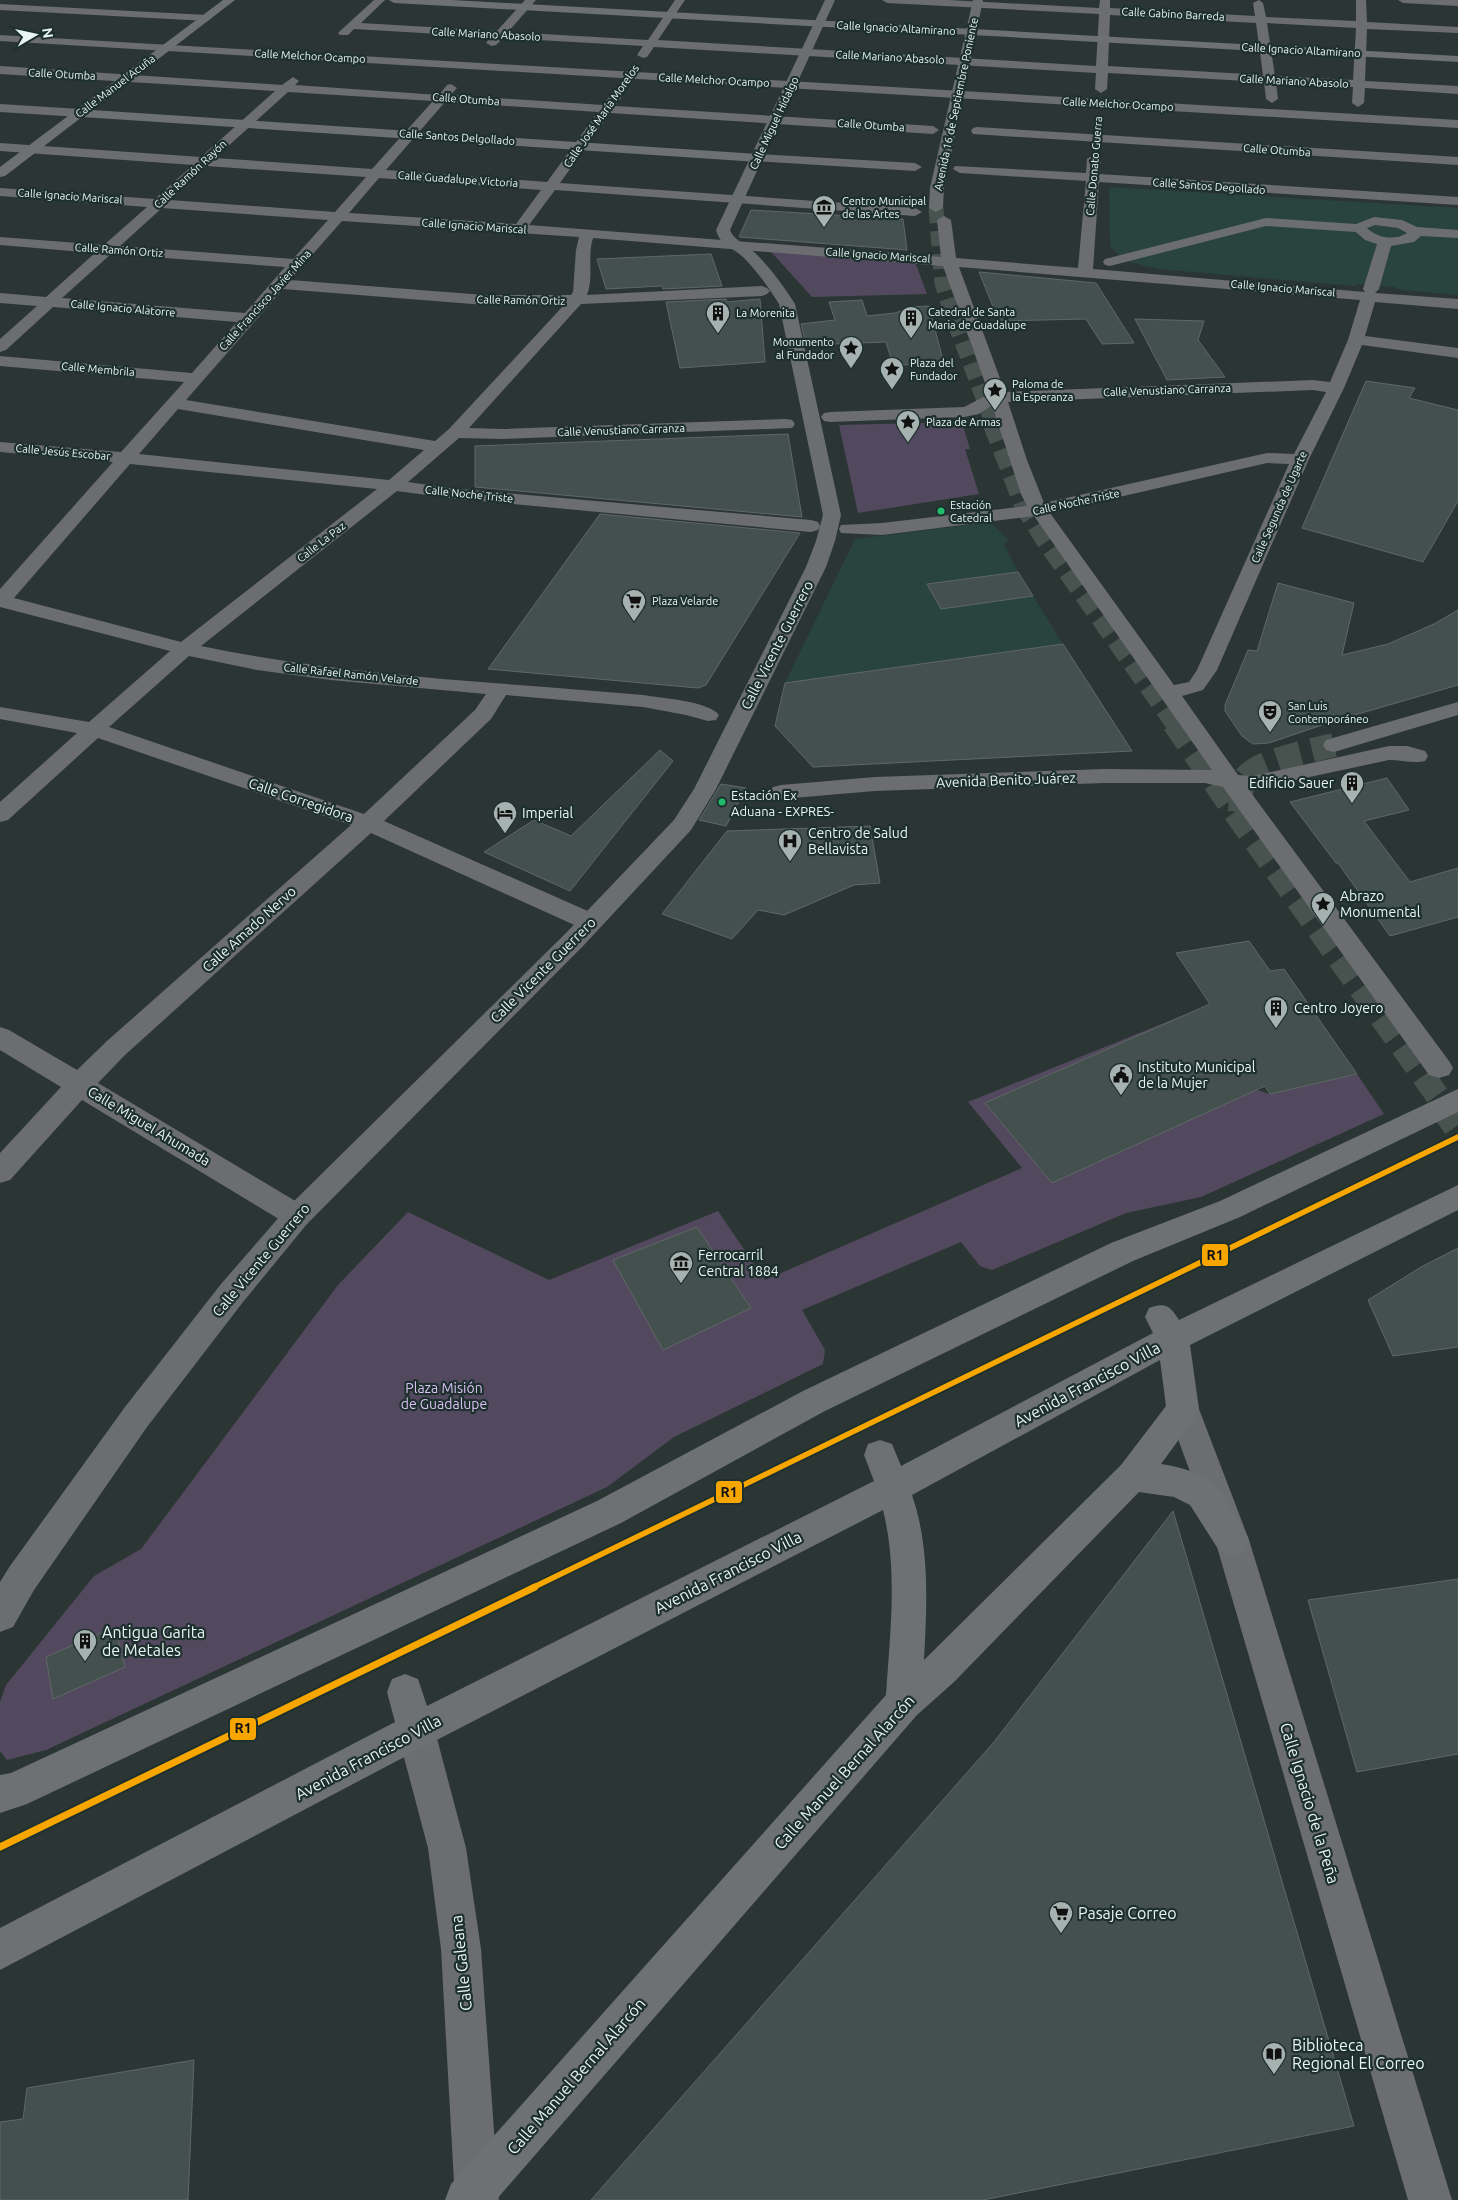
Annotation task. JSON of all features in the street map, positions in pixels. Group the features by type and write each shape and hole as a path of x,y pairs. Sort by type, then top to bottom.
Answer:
{"main road":[{"name":"Calle Manuel Acuña","path":"0,173 230,0"},
{"name":"Calle Ignacio Altamirano","path":"394,0 528,4 669,16 1266,47 1458,59"},
{"name":"Calle Miguel Hidalgo","path":"731,244 724,236 723,230 777,118 830,0"},
{"name":"Avenida 16 de Septiembre Poniente","path":"940,214 937,188 977,2"},
{"name":"Calle Santos Delgollado","path":"80,113 758,158"},
{"name":"Calle Vicente Guerrero","path":"0,1615 11,1578 232,1293 297,1216 590,922 683,825 704,788 816,567 827,543 832,515 787,304 777,288 747,253 731,244"},
{"path":"1334,745 1458,708"},
{"path":"0,1794 14,1791 609,1512 814,1401 1122,1252 1230,1209 1458,1100"},
{"name":"Avenida Francisco Villa","path":"0,1950 416,1731 893,1488 1166,1327 1458,1197"},
{"path":"1166,1327 1183,1409"},
{"name":"Calle Manuel Bernal Alarcón","path":"474,2196 904,1702 941,1669 1133,1476 1183,1409"},
{"path":"880,1455 893,1488 903,1524 909,1607 904,1702"},
{"path":"1133,1476 1177,1482 1202,1494 1232,1540"},
{"path":"405,1692 416,1731"}],"street":[{"path":"20,39 80,0"},
{"name":"Calle Ramón Rayón","path":"0,347 380,0"},
{"name":"Calle José María Morelos","path":"519,230 608,108 680,0"},
{"name":"Calle Gabino Barreda","path":"887,0 1104,5 1261,19 1458,30"},
{"path":"1257,0 1271,80 1274,118"},
{"path":"1357,118 1362,25 1361,0"},
{"path":"1403,0 1458,3"},
{"name":"Calle Francisco Javier Mina","path":"0,600 127,458 247,318 298,264 410,134 528,4"},
{"name":"Calle Donato Guerra","path":"1099,107 1104,5"},
{"path":"0,7 207,18"},
{"name":"Calle Mariano Abasolo","path":"352,26 1458,90"},
{"name":"Calle Melchor Ocampo","path":"3,43 20,39 167,47 957,95 1099,107 1274,118 1455,121"},
{"name":"Calle Otumba","path":"0,70 777,118 933,130"},
{"name":"Calle Santos Delgollado","path":"0,108 80,113"},
{"path":"1409,173 1433,141 1455,121"},
{"name":"Calle Otumba","path":"977,132 1096,134 1279,150 1458,161"},
{"name":"Calle Donato Guerra","path":"1085,272 1094,178 1096,134"},
{"name":"Calle Guadalupe Victoria","path":"0,147 916,212"},
{"name":"Calle Santos Delgollado","path":"758,158 914,167"},
{"name":"Calle Santos Degollado","path":"960,169 1094,178 1288,184 1458,201"},
{"name":"Calle Ignacio Mariscal","path":"0,192 731,244 1458,304"},
{"path":"1392,222 1397,195"},
{"path":"940,214 949,261 998,397 1027,485 1039,510 1231,782 1439,1068"},
{"path":"1360,228 1362,224 1374,221 1392,222 1402,224 1414,232 1458,234"},
{"path":"1110,262 1266,222 1360,228 1367,235 1385,241 1411,238 1414,232"},
{"name":"Calle La Paz","path":"0,815 185,649 394,485 455,433 577,300 583,285 582,244 588,234"},
{"name":"Calle Ramón Ortiz","path":"0,241 298,264"},
{"name":"Calle Segunda de Ugarte","path":"1168,693 1196,686 1207,670 1300,459 1336,388 1356,340 1385,241"},
{"name":"Calle Ramón Ortiz","path":"279,284 485,300 577,300 762,291"},
{"name":"Calle Ignacio Alatorre","path":"0,298 247,318"},
{"path":"1356,340 1458,353"},
{"name":"Calle Membrila","path":"0,361 196,378"},
{"name":"Calle Venustiano Carranza","path":"998,397 1313,385 1336,388"},
{"path":"830,417 964,412 973,410 990,399 998,397"},
{"path":"174,403 437,447"},
{"name":"Calle Venustiano Carranza","path":"455,433 514,434 786,424"},
{"name":"Calle Jesús Escobar","path":"0,447 127,458"},
{"name":"Calle Noche Triste","path":"127,458 394,485 449,493 812,526"},
{"name":"Calle Noche Triste","path":"848,528 882,528 1039,510 1267,458 1300,459"},
{"name":"Calle Rafael Ramón Velarde","path":"0,600 185,649 257,664 331,674 643,701 690,709 708,715"},
{"name":"Calle Amado Nervo","path":"0,1172 79,1085 116,1048 368,822 483,714 500,688"},
{"name":"Calle Corregidora","path":"0,712 94,729 368,822 590,922"},
{"name":"Avenida Benito Juárez","path":"781,792 875,784 1105,776 1205,776 1231,782 1260,782 1389,753 1407,753 1417,756"},
{"name":"Calle Miguel Ahumada","path":"0,1037 297,1216"},
{"name":"Calle Ignacio de la Peña","path":"1183,1409 1232,1540 1430,2200"},
{"name":"Calle Galeana","path":"416,1731 447,1848 461,1949 474,2196"}],"shaded area":[{"path":"1109,187 1458,208 1458,295 1402,290 1394,287 1356,284 1354,286 1158,269 1125,261 1110,246"},
{"path":"991,522 1009,541 1004,544 1018,572 1063,644 785,683 855,539"}],"green space":[{"path":"763,243 912,254 927,294 812,297"},
{"name":"Plaza de Armas","path":"962,422 970,449 965,449 979,494 858,513 839,425"},
{"name":"Plaza Misión de Guadalupe","path":"1184,1015 1257,1090 1270,1094 1357,1074 1384,1114 1201,1197 1126,1213 992,1270 980,1266 961,1242 802,1310 825,1350 823,1364 674,1437 607,1487 46,1750 7,1760 0,1751 0,1702 6,1685 94,1576 141,1549 338,1285 408,1212 549,1280 718,1211 765,1280 1022,1168 968,1102"}],"building":[{"name":"Centro Municipal de las Artes","path":"751,210 903,219 907,250 739,237"},
{"path":"711,254 722,286 663,289 662,286 606,289 597,259"},
{"path":"979,272 1096,283 1134,343 1102,344 1086,319 999,321"},
{"name":"La Morenita","path":"726,299 727,302 760,299 765,362 680,368 666,302"},
{"path":"862,300 867,316 895,313 911,307 929,306 944,364 893,365 886,342 806,345 801,324 835,320 829,302"},
{"path":"1135,319 1204,321 1198,340 1225,377 1167,380"},
{"path":"1366,381 1415,388 1409,398 1458,410 1458,501 1423,562 1302,528"},
{"path":"788,434 802,517 475,487 475,446"},
{"name":"Plaza Velarde","path":"600,514 800,533 706,685 698,688 488,669"},
{"path":"1018,572 1033,596 941,609 927,584"},
{"path":"1278,583 1354,603 1342,655 1388,644 1434,624 1458,610 1458,685 1334,721 1269,743 1253,744 1242,736 1225,711 1225,705 1248,650 1257,651"},
{"path":"1063,644 1132,751 813,767 775,726 785,683"},
{"name":"Imperial","path":"660,750 673,761 570,891 484,852 534,820 571,836"},
{"path":"1387,778 1409,810 1364,821 1410,882 1458,868 1458,917 1390,936 1338,863 1336,863 1290,802"},
{"name":"Estación Ex Aduana - EXPRES-","path":"721,784 746,788 726,826 699,820"},
{"name":"Centro de Salud Bellavista","path":"870,826 880,883 854,885 784,915 758,910 732,939 662,914 727,831"},
{"path":"1249,941 1270,971 1284,969 1357,1074 1270,1094 1265,1086 1052,1183 985,1103 1210,1004 1176,953"},
{"name":"Ferrocarril Central 1884","path":"697,1227 751,1308 663,1350 613,1260"},
{"path":"1458,1248 1458,1347 1393,1356 1368,1300 1421,1267"},
{"name":"Pasaje Correo","path":"1173,1511 1354,2126 983,2200 591,2200 994,1742"},
{"path":"1458,1579 1458,1754 1357,1772 1308,1600"},
{"name":"Antigua Garita de Metales","path":"115,1627 125,1667 53,1699 46,1657"},
{"path":"194,2060 188,2200 0,2200 0,2122 23,2119 27,2088"}],"tunnel":[{"path":"936,208 942,283 952,316 993,424"},
{"path":"992,423 1024,506 1045,540 1175,724"},
{"path":"1174,723 1239,818 1444,1105"},
{"path":"1240,812 1243,785 1246,777 1252,771 1273,761 1334,745"},
{"path":"1443,1104 1458,1125"}],"transit line":[{"name":"R1","path":"0,1847 1458,1137"}],"place":[{"name":"Centro Municipal de las Artes","path":"824,228"},
{"name":"La Morenita","path":"718,334"},
{"name":"Catedral de Santa Maria de Guadalupe","path":"911,339"},
{"name":"Monumento al Fundador","path":"851,369"},
{"name":"Plaza del Fundador","path":"892,390"},
{"name":"Paloma de la Esperanza","path":"995,411"},
{"name":"Plaza de Armas","path":"908,443"},
{"name":"Estación Catedral","path":"941,511"},
{"name":"Plaza Velarde","path":"634,622"},
{"name":"San Luis Contemporáneo","path":"1270,733"},
{"name":"Estación Ex Aduana - EXPRES-","path":"722,802"},
{"name":"Edificio Sauer","path":"1352,804"},
{"name":"Imperial","path":"505,834"},
{"name":"Centro de Salud Bellavista","path":"790,862"},
{"name":"Abrazo Monumental","path":"1323,925"},
{"name":"Centro Joyero","path":"1276,1029"},
{"name":"Instituto Municipal de la Mujer","path":"1121,1096"},
{"name":"Ferrocarril Central 1884","path":"681,1284"},
{"name":"Antigua Garita de Metales","path":"85,1662"},
{"name":"Pasaje Correo","path":"1061,1934"},
{"name":"Biblioteca Regional El Correo","path":"1274,2075"}]}
